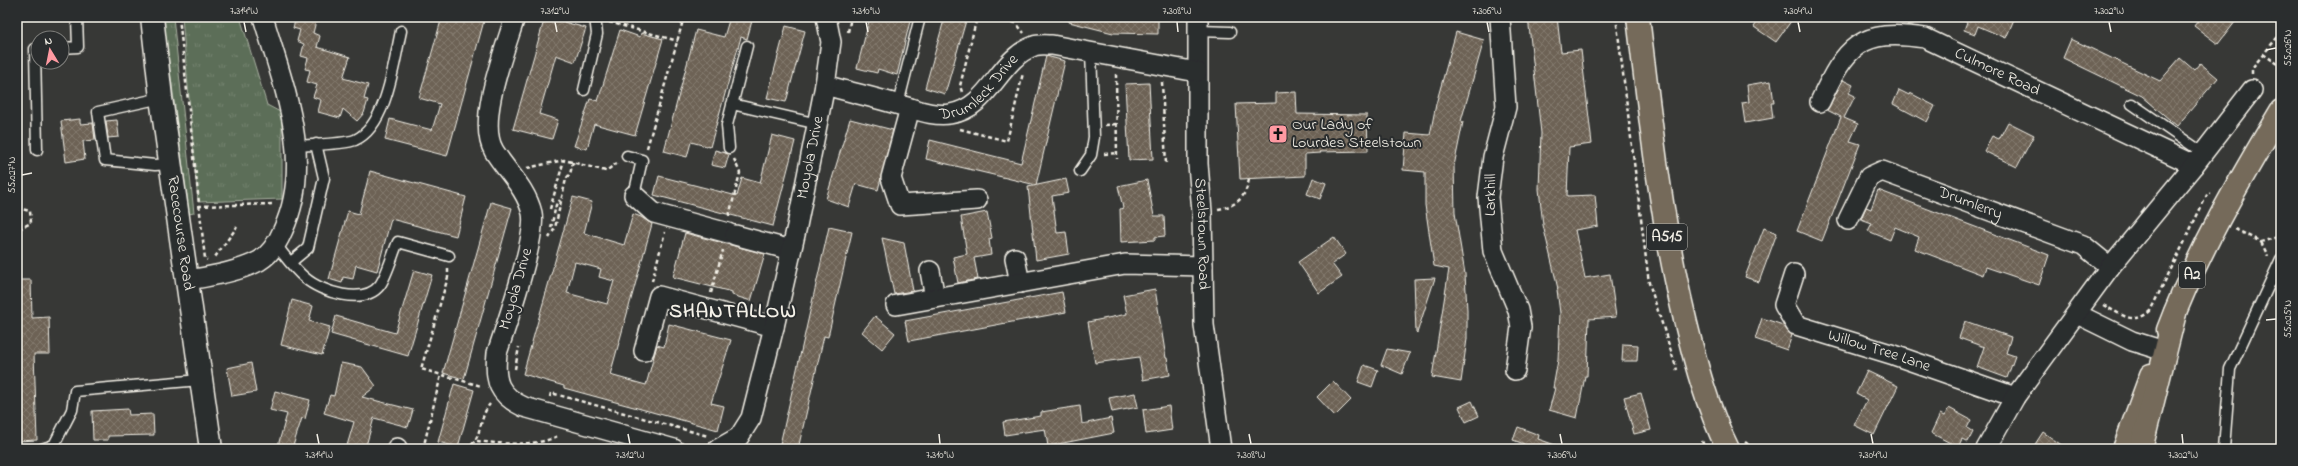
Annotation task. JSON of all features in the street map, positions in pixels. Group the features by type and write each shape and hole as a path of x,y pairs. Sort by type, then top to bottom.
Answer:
{"main road":[{"name":"Racecourse Road","path":"152,17 170,164 188,280 200,380 211,449"},
{"name":"A515","path":"1638,17 1653,149 1670,257 1695,362 1717,426 1728,449"},
{"name":"A2","path":"2124,449 2175,313 2242,177 2281,111"},
{"path":"2141,449 2175,313"}],"street":[{"path":"188,280 216,275 259,261 276,245 288,220 292,203 297,146 292,116 263,17"},
{"name":"Moyola Drive","path":"515,17 488,111 488,135 494,151 511,172 524,194 532,214 531,236 497,353 495,372 502,390 508,400 524,407 674,449"},
{"path":"825,85 831,42 826,17"},
{"name":"Larkhill","path":"1500,17 1506,108 1493,157 1488,197 1493,251 1518,310 1521,327 1515,370"},
{"name":"Steelstown Road","path":"1198,24 1197,72 1204,325 1221,449"},
{"name":"Culmore Road","path":"1820,102 1843,58 1857,45 1876,37 1899,34 1925,38 2199,159"},
{"name":"Drumleck Drive","path":"825,85 928,113 943,114 966,110 985,95 1004,70 1018,56 1034,46 1052,45 1091,51 1197,72"},
{"name":"Moyola Drive","path":"721,448 739,437 750,418 774,327 792,250 825,85"},
{"path":"1986,449 2015,397 2077,314 2087,297 2199,159 2252,90"},
{"path":"904,106 891,178 900,205 977,200"},
{"name":"Drumlerry","path":"1848,220 1869,177 1882,171 2083,245 2110,267"},
{"path":"634,195 654,213 792,250"},
{"path":"1015,258 1020,283"},
{"path":"896,305 1125,264 1203,266"},
{"path":"930,271 935,298"},
{"name":"Willow Tree Lane","path":"1794,274 1784,305 1796,325 1894,355 2015,397"},
{"path":"644,351 659,296 774,327"},
{"path":"2077,314 2132,341 2161,350"}],"lane":[{"path":"70,48 78,47 77,17"},
{"path":"584,90 597,34 595,17"},
{"path":"904,106 920,17"},
{"path":"1198,24 1230,32"},
{"path":"297,146 354,140 371,128 385,102 402,31"},
{"path":"729,148 727,125 747,46"},
{"path":"1080,171 1091,154 1094,137 1091,51"},
{"path":"35,70 38,150"},
{"path":"161,98 98,112 105,160 155,165 170,164"},
{"path":"732,104 818,124"},
{"path":"2132,104 2199,159"},
{"path":"291,262 308,248 324,178 316,144"},
{"path":"627,156 642,160 634,195"},
{"path":"276,245 304,277 313,284 353,297 365,296 380,285 398,242 449,256"},
{"path":"2224,449 2230,369 2281,259"},
{"path":"42,449 54,445 72,410 75,391 200,380"}],"path":[{"path":"179,17 198,206 205,259 211,262 237,227"},
{"path":"595,17 678,41"},
{"path":"642,160 650,141 684,17"},
{"path":"966,110 960,86 977,17"},
{"path":"992,17 1016,23 1034,46"},
{"path":"2252,90 2252,68 2281,33"},
{"path":"2263,54 2281,66"},
{"path":"943,114 962,131 1007,141 1024,75 1018,56"},
{"path":"1115,56 1117,158"},
{"path":"1162,66 1166,165"},
{"path":"511,172 564,160 606,171 627,156"},
{"path":"532,214 548,216 564,160"},
{"path":"570,174 573,162"},
{"path":"1220,209 1241,200 1247,190 1249,179"},
{"path":"2087,297 2131,319 2142,318 2150,311 2208,193"},
{"path":"551,233 556,205 560,200"},
{"path":"198,206 292,203"},
{"path":"17,208 30,211 31,223 17,230"},
{"path":"659,296 651,279 669,217"},
{"path":"2231,226 2261,242 2281,236"},
{"path":"449,256 448,277 421,370 472,384"},
{"path":"423,449 441,375"},
{"path":"466,449 477,441 484,411 502,390"},
{"path":"546,413 550,393 709,437 721,448"},
{"path":"477,441 500,444 552,440 578,422"}],"green space":[{"path":"163,17 173,17 194,213 189,214"},
{"path":"182,17 240,17 267,105 282,113 282,199 198,202"}],"building":[{"path":"296,17 317,17 313,33 320,36 317,47 350,57 343,78 368,85 364,99 368,100 364,113 357,121 343,109 340,118 318,112 321,100 313,97 317,85 307,82 310,70 305,69 308,58 301,56 304,44 297,41 300,30 293,28"},
{"path":"442,17 485,17 447,156 385,140 390,119 432,130 440,104 419,98"},
{"path":"545,17 566,17 564,22 586,28 575,62 556,55 539,114 558,120 552,139 513,129"},
{"path":"730,17 753,17 747,39 741,37 710,147 691,142 687,157 664,151 696,30 724,37"},
{"path":"870,17 911,17 897,75 878,69 877,73 857,68"},
{"path":"946,17 967,17 945,94 925,88"},
{"path":"1069,17 1158,17 1158,34 1113,33 1069,22"},
{"path":"1528,17 1557,17 1561,52 1581,50 1592,144 1569,147 1567,196 1595,195 1598,226 1575,230 1585,278 1610,274 1616,317 1589,319 1587,376 1585,376 1577,418 1549,410 1555,388 1553,388 1558,360 1560,313 1558,289 1543,225 1539,189 1541,133"},
{"path":"1761,17 1794,17 1776,42 1754,27"},
{"path":"1957,17 2015,17 2006,38 1978,26 1975,34 1964,30 1967,22"},
{"path":"2201,17 2239,17 2218,44 2194,26"},
{"path":"786,26 805,31 786,102 767,98"},
{"path":"620,30 640,37 641,33 663,39 635,135 594,124 587,149 574,146 590,99 598,101"},
{"path":"1456,32 1484,40 1461,121 1463,122 1454,166 1455,213 1465,274 1467,310 1467,339 1461,382 1432,377 1449,269 1434,266 1425,205 1425,172 1403,170 1406,133 1430,135 1436,104"},
{"path":"2071,39 2160,81 2180,58 2194,70 2200,63 2218,78 2177,126 2142,96 2063,58"},
{"path":"1046,56 1065,61 1036,185 926,159 930,140 1021,163"},
{"path":"1843,80 1853,85 1849,93 1855,96 1844,118 1858,124 1850,141 1860,144 1822,241 1797,231 1841,117 1827,110"},
{"path":"1771,81 1774,103 1771,103 1773,118 1745,123 1742,103 1749,102 1747,85"},
{"path":"1149,83 1153,159 1129,160 1125,84"},
{"path":"1899,90 1909,95 1910,93 1935,106 1927,122 1893,104"},
{"name":"Our Lady of Lourdes Steelstown","path":"1296,92 1297,114 1367,115 1368,151 1319,152 1320,153 1305,154 1305,176 1240,179 1236,104 1276,103 1276,93"},
{"path":"80,119 80,124 93,123 95,140 83,141 85,159 66,162 61,121"},
{"path":"850,119 893,130 878,190 856,184 849,207 826,199"},
{"path":"117,120 119,137 108,138 106,121"},
{"path":"2008,122 2034,135 2017,167 1984,151 1992,136 1999,139"},
{"path":"772,135 795,141 773,226 654,195 659,176 737,196 742,178 760,183"},
{"path":"715,150 729,154 725,168 711,165"},
{"path":"370,171 466,197 456,236 391,219 377,271 356,265 353,279 343,277 342,283 329,279 348,211 359,214"},
{"path":"1313,178 1326,183 1320,199 1307,194"},
{"path":"1066,179 1069,193 1052,196 1057,233 1066,232 1069,254 1036,260 1028,187"},
{"path":"1147,180 1154,216 1164,216 1165,236 1155,237 1155,240 1121,242 1120,209 1123,208 1118,186"},
{"path":"1878,190 2049,255 2039,285 1986,267 1983,275 1915,249 1919,237 1895,227 1890,240 1868,231 1872,223 1861,219 1866,207 1871,209"},
{"path":"573,197 592,202 584,233 624,245 633,214 652,224 610,375 646,385 657,345 664,347 669,324 731,340 711,403 724,406 718,430 564,388 564,386 523,374","holes":["575,262 601,269 599,277 614,281 607,304 567,293"]},
{"path":"491,202 512,208 464,379 443,373"},
{"path":"987,212 992,238 989,239 991,255 974,258 978,279 958,283 953,257 967,254 961,217"},
{"path":"829,227 852,232 828,337 824,336 798,449 779,449"},
{"path":"1764,228 1777,233 1759,282 1745,277"},
{"path":"685,233 765,254 751,301 732,295 732,292 673,277"},
{"path":"1334,237 1346,254 1332,264 1342,277 1319,293 1298,262"},
{"path":"882,238 904,243 913,291 894,294"},
{"path":"414,270 432,275 408,356 331,334 336,316 395,333"},
{"path":"1435,278 1417,333 1414,279"},
{"path":"17,280 31,280 32,318 49,317 50,354 34,354 37,440 17,441"},
{"path":"1155,289 1170,375 1143,380 1139,357 1095,363 1088,322 1127,314 1123,295"},
{"path":"1062,292 1066,312 909,341 905,321"},
{"path":"292,300 313,306 309,321 330,327 322,355 281,345"},
{"path":"875,316 895,333 882,349 862,332"},
{"path":"1762,318 1783,325 1792,335 1787,350 1755,339"},
{"path":"1965,321 2011,337 2006,353 2015,356 2007,378 1977,367 1984,347 1959,338"},
{"path":"1623,344 1638,345 1637,361 1622,361"},
{"path":"1387,349 1410,353 1402,374 1381,365"},
{"path":"251,363 256,392 232,396 227,368"},
{"path":"341,363 362,367 376,386 362,397 413,410 408,427 374,418 365,449 346,449 354,422 324,413 330,395 334,396"},
{"path":"1364,365 1378,370 1372,387 1358,382"},
{"path":"1867,371 1898,386 1874,435 1854,425 1867,400 1856,394"},
{"path":"1333,381 1351,400 1335,416 1317,397"},
{"path":"454,384 474,390 458,447 438,442"},
{"path":"275,391 310,400 305,419 302,418 292,449 277,449 287,414 270,410"},
{"path":"1135,393 1138,407 1112,412 1109,398"},
{"path":"1641,393 1651,430 1634,434 1624,397"},
{"path":"1472,401 1479,416 1466,422 1459,407"},
{"path":"1080,406 1082,424 1111,418 1114,433 1048,446 1045,429 1005,435 1003,422 1041,416 1041,412"},
{"path":"1169,406 1172,430 1146,434 1143,410"},
{"path":"1949,408 1971,420 1967,428 1973,432 1968,442 1962,439 1958,447 1931,433 1940,414 1944,416"},
{"path":"128,409 129,415 153,414 154,435 108,436 108,440 93,440 92,411"},
{"path":"1518,427 1539,435 1538,439 1561,447 1561,449 1522,449 1524,444 1513,440"},
{"path":"2043,432 2067,449 2032,449"}],"place":[{"name":"Our Lady of Lourdes Steelstown","path":"1278,134"}],"district":[{"name":"SHANTALLOW","path":"733,312"}]}
